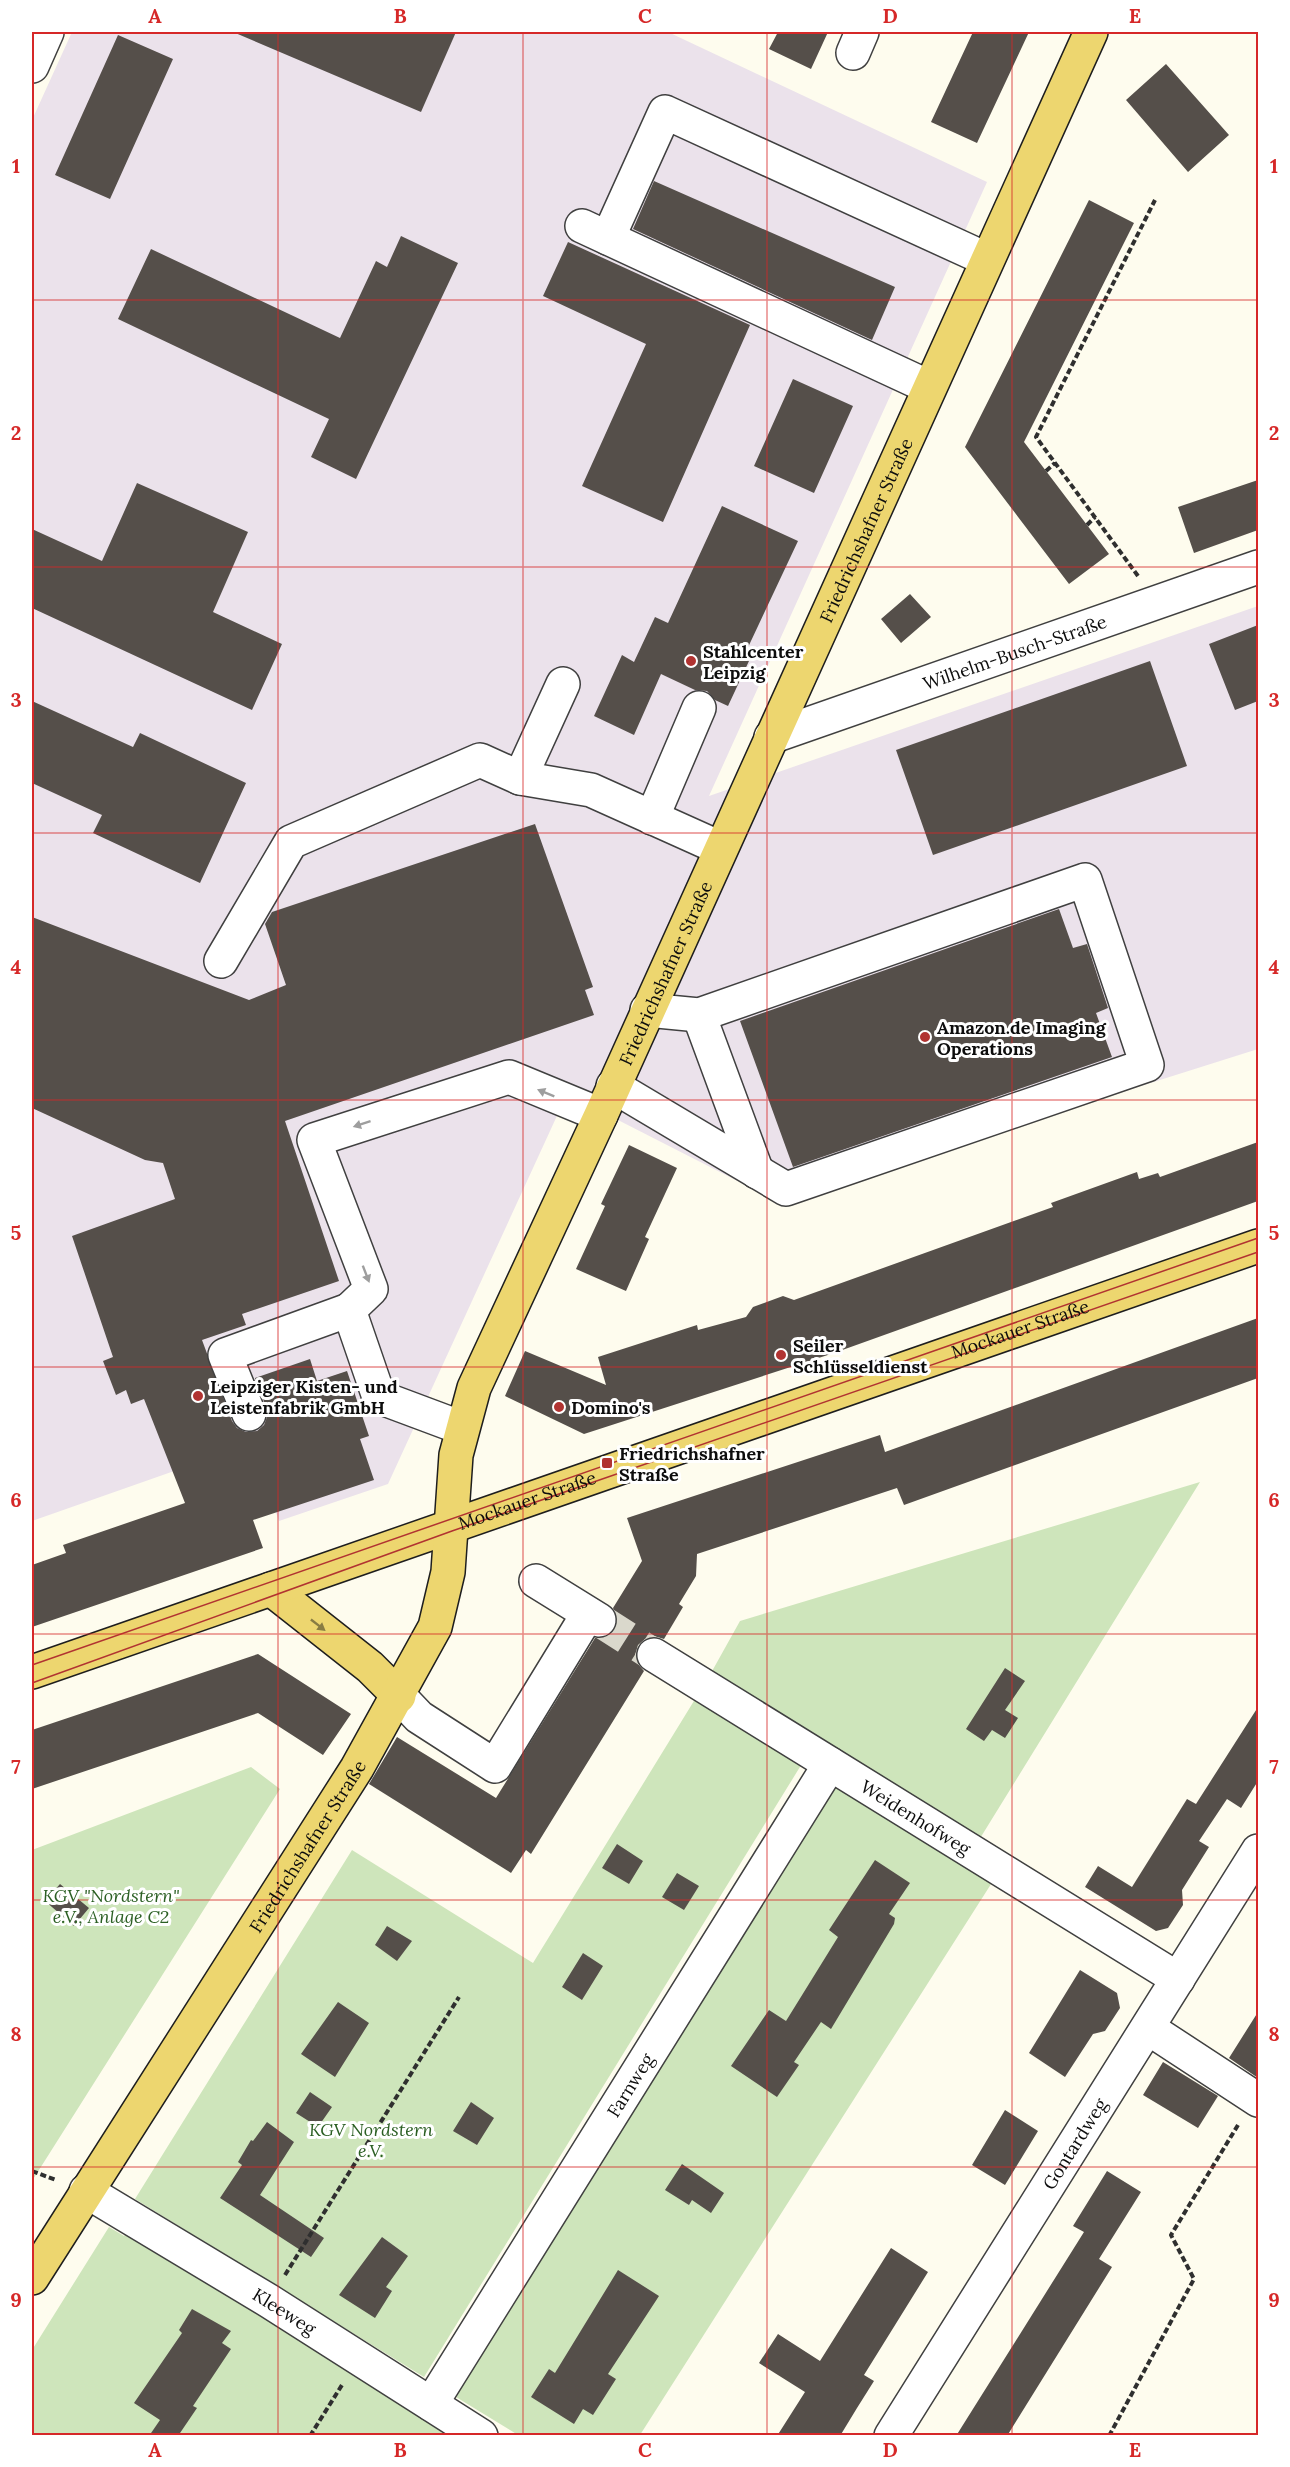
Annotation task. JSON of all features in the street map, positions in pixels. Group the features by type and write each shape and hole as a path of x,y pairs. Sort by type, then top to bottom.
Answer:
{"main road":[{"name":"Friedrichshafner Straße","path":"32,2278 357,1768 399,1696 435,1627 446,1588 453,1525 456,1455 474,1388 607,1101 1091,32"},
{"name":"Mockauer Straße","path":"32,1672 1258,1246"},
{"path":"272,1589 370,1667 399,1696"}],"street":[{"path":"32,66 47,32"},
{"path":"929,387 595,232 665,112 986,260"},
{"name":"Wilhelm-Busch-Straße","path":"771,737 1258,567"},
{"path":"520,778 563,684"},
{"path":"652,818 699,708"},
{"path":"221,961 291,842 480,760 520,778 591,790 720,848"},
{"path":"249,1414 225,1355 349,1310 371,1289 314,1140 508,1077 607,1101 757,1172 786,1189 1147,1065 1085,880 699,1015 647,1010"},
{"path":"699,1015 757,1172"},
{"path":"349,1310 379,1397 462,1428"},
{"path":"399,1696 419,1717 495,1766 594,1617 536,1581"},
{"name":"Weidenhofweg","path":"654,1655 1178,1979"},
{"name":"Farnweg","path":"431,2404 830,1764"},
{"name":"Gontardweg","path":"891,2436 1258,1851"},
{"path":"1148,2028 1257,2098"},
{"name":"Kleeweg","path":"86,2191 269,2301 481,2436"}],"path":[{"path":"1150,605 1137,573 1036,437 1155,200"},
{"path":"1113,266 1120,269"},
{"path":"1067,356 1075,360"},
{"path":"1046,471 1055,463"},
{"path":"1087,525 1095,517"},
{"path":"269,2301 459,1997"},
{"path":"1109,2436 1194,2279 1171,2235 1257,2098"},
{"path":"310,2436 359,2358"}],"shaded area":[{"path":"72,32 668,32 987,182 709,796 1258,606 1258,1049 777,1201 567,1094 388,1484 279,1521 251,1444 32,1521 32,120"}],"green space":[{"path":"1200,1482 979,1840 711,1673 740,1621"},
{"name":"KGV Nordstern e.V.","path":"697,1696 803,1762 424,2377 135,2199 352,1850 533,1963"},
{"name":"KGV \"Nordstern\" e.V., Anlage C2","path":"251,1767 280,1789 32,2181 32,1850"},
{"path":"835,1782 993,1881 640,2435 518,2435 456,2397"},
{"path":"109,2227 124,2236 127,2232 449,2435 32,2435 32,2350"}],"building":[{"path":"233,32 456,32 421,112"},
{"path":"778,32 828,32 811,69 769,49"},
{"path":"973,32 1029,32 977,143 931,122"},
{"path":"118,35 173,59 110,199 55,175"},
{"path":"1166,64 1229,135 1188,172 1126,100"},
{"path":"654,181 895,287 872,340 633,229"},
{"path":"1089,200 1134,223 1024,442 1109,554 1069,584 965,447"},
{"path":"401,236 458,263 356,479 311,457 329,419 118,319 151,249 340,338 376,261 387,267"},
{"path":"568,242 750,325 663,522 582,486 646,344 543,296"},
{"path":"793,379 853,406 814,493 754,466"},
{"path":"1258,480 1258,530 1194,553 1178,507"},
{"path":"137,483 248,532 213,612 282,644 252,710 32,608 32,529 102,561"},
{"path":"722,506 798,541 743,658 749,661 728,706 715,700 707,691 695,690 661,674 634,735 594,716 622,655 634,662 655,617 668,623"},
{"path":"910,594 931,617 901,643 881,619"},
{"path":"1258,625 1258,701 1235,710 1209,644"},
{"path":"1150,661 1187,766 933,855 896,750"},
{"path":"32,701 133,747 140,733 246,783 200,883 93,833 102,815 32,783"},
{"path":"535,824 593,987 585,990 594,1015 285,1121 339,1281 242,1314 246,1325 202,1340 232,1421 237,1428 246,1432 257,1431 264,1425 267,1417 266,1407 255,1378 310,1359 317,1381 347,1371 369,1436 360,1439 374,1480 253,1520 263,1548 32,1627 32,1565 66,1553 63,1545 185,1503 144,1399 131,1404 126,1390 116,1395 103,1361 113,1357 72,1236 175,1199 163,1163 145,1160 32,1108 32,917 249,1000 286,985 265,924 272,912"},
{"name":"Amazon.de Imaging Operations","path":"1059,909 1073,948 1087,944 1108,1008 1096,1013 1112,1057 793,1167 740,1021"},
{"path":"1258,1142 1258,1201 834,1353 584,1434 505,1396 525,1351 606,1385 598,1357 697,1325 698,1330 746,1317 753,1307 783,1296 794,1300 1053,1207 1051,1203 1137,1172 1139,1179 1158,1173 1160,1177"},
{"path":"629,1145 677,1168 645,1237 649,1239 626,1291 576,1269 605,1206 601,1204"},
{"path":"1258,1318 1258,1378 904,1505 897,1488 697,1554 696,1576 679,1604 683,1607 664,1639 654,1636 638,1645 635,1655 644,1671 531,1854 526,1850 511,1873 369,1784 397,1737 496,1798 595,1638 607,1637 615,1629 618,1620 613,1608 642,1561 627,1518 880,1435 885,1452"},
{"path":"258,1654 351,1714 323,1755 258,1713 32,1789 32,1730"},
{"path":"1005,1668 1025,1681 1005,1710 1018,1718 1005,1738 992,1730 984,1741 966,1729"},
{"path":"1258,1707 1258,1781 1241,1808 1227,1799 1199,1841 1209,1847 1182,1890 1183,1905 1168,1928 1156,1931 1085,1887 1098,1866 1132,1887 1187,1799 1196,1804"},
{"path":"617,1844 643,1861 629,1884 602,1868"},
{"path":"875,1860 910,1883 889,1914 895,1918 894,1924 831,2029 821,2022 794,2062 799,2065 777,2097 731,2066 769,2010 786,2021 838,1937 829,1930"},
{"path":"677,1873 699,1886 684,1910 662,1897"},
{"path":"60,1884 89,1908 74,1926 45,1901"},
{"path":"387,1926 412,1941 397,1961 375,1945"},
{"path":"583,1953 603,1966 582,2000 562,1987"},
{"path":"1080,1970 1117,1993 1120,2008 1105,2031 1093,2034 1065,2077 1029,2053"},
{"path":"338,2002 369,2023 335,2077 301,2054"},
{"path":"1258,2012 1258,2078 1229,2058"},
{"path":"1163,2062 1218,2096 1198,2128 1143,2095"},
{"path":"310,2092 332,2107 318,2127 296,2113"},
{"path":"471,2102 494,2118 477,2145 453,2131"},
{"path":"1005,2110 1038,2131 1005,2185 972,2165"},
{"path":"267,2122 294,2142 260,2195 324,2238 311,2257 220,2198 242,2165 238,2162 251,2140 253,2141"},
{"path":"682,2164 724,2193 711,2213 692,2200 689,2205 665,2190"},
{"path":"1107,2171 1141,2192 1099,2259 1112,2267 1007,2436 956,2436 1084,2232 1073,2226"},
{"path":"382,2237 408,2256 386,2287 392,2291 375,2318 339,2295"},
{"path":"891,2248 928,2272 864,2375 874,2381 840,2436 777,2436 805,2392 759,2363 778,2334 820,2361"},
{"path":"618,2270 659,2296 608,2374 616,2379 593,2415 583,2409 574,2424 531,2397 549,2369 555,2373"},
{"path":"192,2309 231,2331 222,2343 231,2349 193,2406 197,2408 178,2436 149,2436 160,2420 134,2403 182,2333 179,2330"}],"tunnel":[{"path":"599,1620 654,1655"}],"tram line":[{"path":"32,1665 1258,1238"},
{"path":"32,1683 452,1531 1258,1252"}],"place":[{"name":"Stahlcenter Leipzig","path":"691,661"},
{"name":"Amazon.de Imaging Operations","path":"925,1037"},
{"name":"Seiler Schlüsseldienst","path":"781,1355"},
{"name":"Leipziger Kisten- und Leistenfabrik GmbH","path":"198,1396"},
{"name":"Domino's","path":"559,1407"},
{"name":"Friedrichshafner Straße","path":"607,1463"}]}
